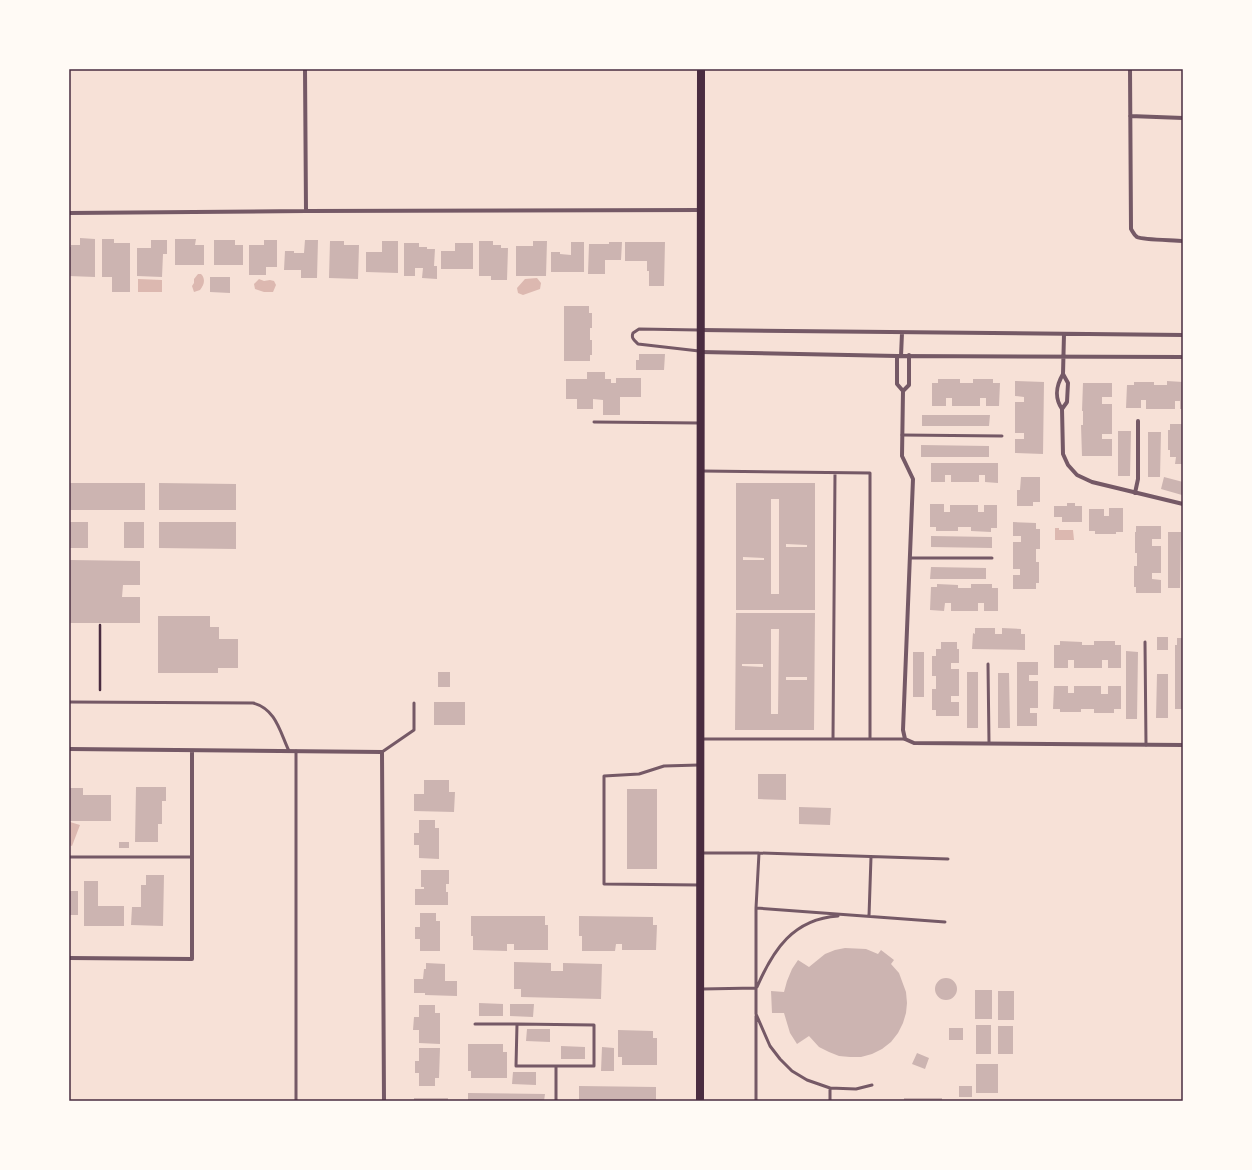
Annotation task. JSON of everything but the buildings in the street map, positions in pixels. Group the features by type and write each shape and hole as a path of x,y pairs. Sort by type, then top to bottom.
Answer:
{"main road":[{"path":"700,1101 699,885 701,740 701,69"}],"street":[{"path":"305,69 306,211"},
{"path":"1130,69 1131,222 1133,234 1137,237 1146,239 1183,241"},
{"path":"1130,116 1183,118"},
{"path":"69,213 701,210"},
{"path":"701,330 1183,335"},
{"path":"902,333 897,384 903,391 902,456 913,479 904,730 905,739 914,743 1183,745"},
{"path":"1062,409 1067,402 1068,383 1063,374 1064,334"},
{"path":"701,352 899,356 1183,357"},
{"path":"903,391 910,384 909,356"},
{"path":"1063,374 1057,383 1057,402 1062,409 1062,448 1068,465 1077,474 1084,478 1135,493 1183,504"},
{"path":"1135,493 1138,479 1138,421"},
{"path":"69,749 382,752 384,1101"},
{"path":"69,958 192,959 192,750"}],"lane":[{"path":"701,330 639,329 635,331 632,336 638,344 701,352"},
{"path":"594,422 701,423"},
{"path":"902,435 1002,436"},
{"path":"700,471 870,473 870,740"},
{"path":"833,739 835,473"},
{"path":"910,558 992,558"},
{"path":"1145,642 1146,745"},
{"path":"988,664 989,743"},
{"path":"69,702 253,703 267,708 272,715 289,751"},
{"path":"382,752 414,730 414,703"},
{"path":"701,740 905,739"},
{"path":"296,750 296,1101"},
{"path":"699,885 604,884 604,776 639,774 664,766 700,765"},
{"path":"700,853 759,853 948,859"},
{"path":"756,1101 756,908 759,853"},
{"path":"69,857 191,857"},
{"path":"869,916 872,857"},
{"path":"756,908 945,922"},
{"path":"756,988 770,959 788,937 802,927 818,920 835,916 851,915"},
{"path":"699,989 756,988"},
{"path":"756,1014 770,1046 792,1071 807,1080 830,1088 856,1089 872,1085"},
{"path":"475,1024 516,1024 594,1025 594,1066 516,1066 516,1024"},
{"path":"556,1066 556,1101"},
{"path":"830,1088 830,1101"}],"path":[{"path":"100,625 100,690"}],"shaded area":[{"path":"198,274 203,276 204,282 200,290 194,292 192,286 194,279"},
{"path":"537,278 541,283 540,289 523,295 518,293 517,288 525,279"},
{"path":"138,279 162,280 162,292 138,292"},
{"path":"259,279 264,281 274,281 276,285 273,292 264,292 255,289 254,284"},
{"path":"1055,528 1059,528 1059,530 1073,530 1074,540 1055,540"},
{"path":"70,822 80,825 72,846 69,845"}]}
